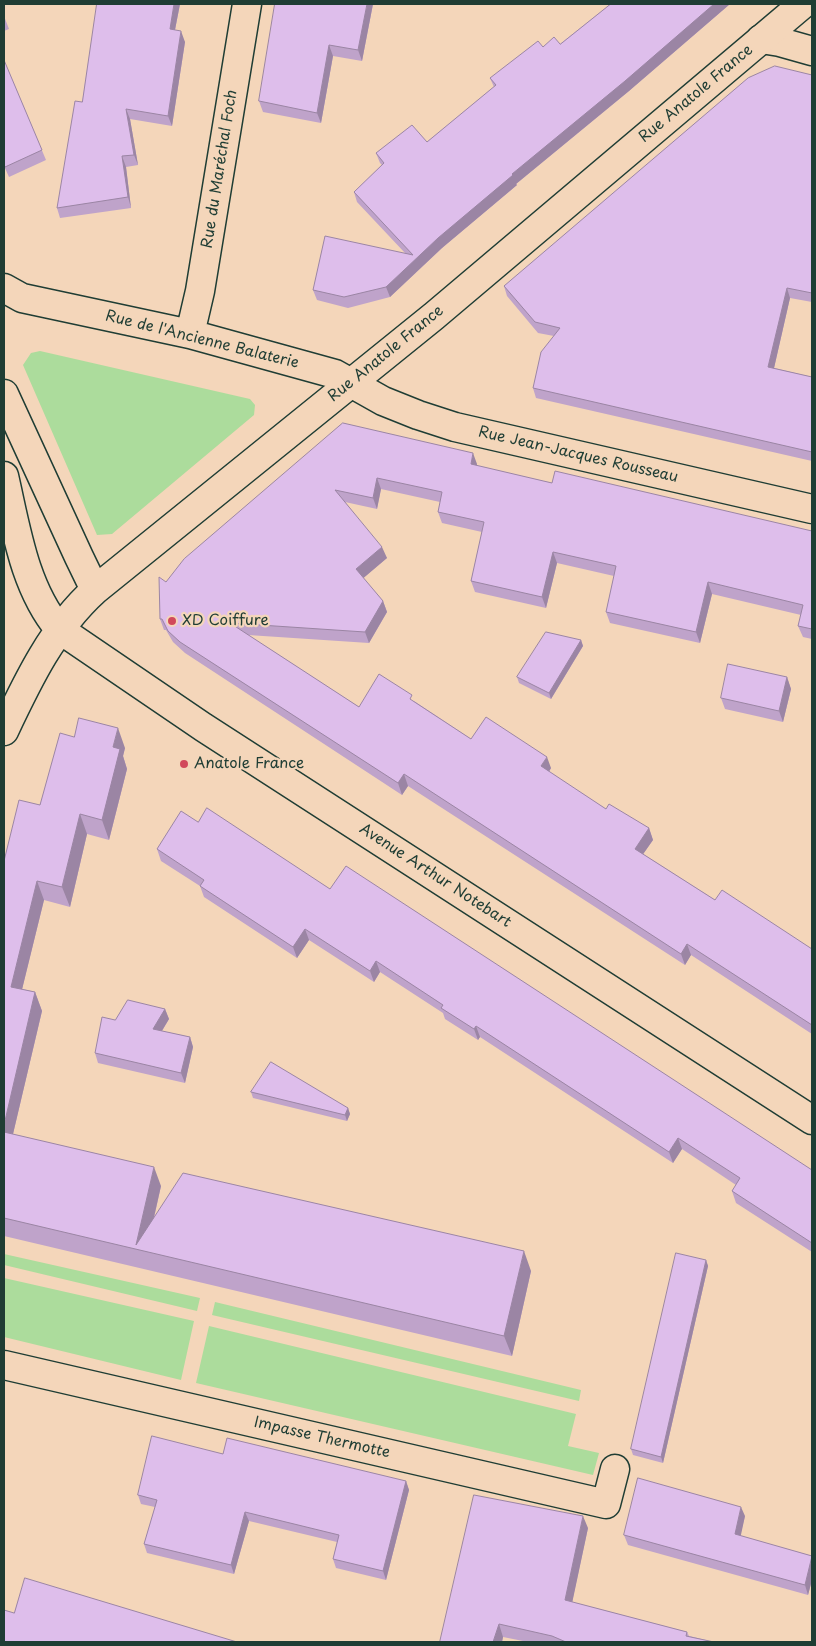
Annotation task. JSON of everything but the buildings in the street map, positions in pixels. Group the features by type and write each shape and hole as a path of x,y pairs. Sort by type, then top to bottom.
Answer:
{"street":[{"name":"Rue du Maréchal Foch","path":"190,334 200,291 247,4"},
{"name":"Rue Anatole France","path":"4,731 29,680 59,628 71,613 95,590 434,316 803,4"},
{"path":"761,40 780,42 812,51"},
{"name":"Rue de l'Ancienne Balaterie","path":"10,297 190,334 335,374 350,382"},
{"name":"Rue Jean-Jacques Rousseau","path":"350,382 383,401 455,427 812,509"},
{"path":"4,394 95,590"},
{"name":"Avenue Arthur Notebart","path":"4,476 19,540 33,584 48,616 59,628 203,727 812,1120"},
{"name":"Impasse Thermotte","path":"4,1365 606,1504 615,1469"}],"green space":[{"path":"40,351 250,399 255,405 254,415 112,534 97,535 23,365 31,353"},
{"path":"4,1254 200,1298 197,1311 4,1265"},
{"path":"4,1278 194,1321 181,1380 4,1337"},
{"path":"215,1302 581,1390 579,1401 212,1315"},
{"path":"209,1326 576,1414 568,1446 599,1453 593,1475 196,1383"}],"place":[{"name":"XD Coiffure","path":"172,621"},
{"name":"Anatole France","path":"184,764"}]}
